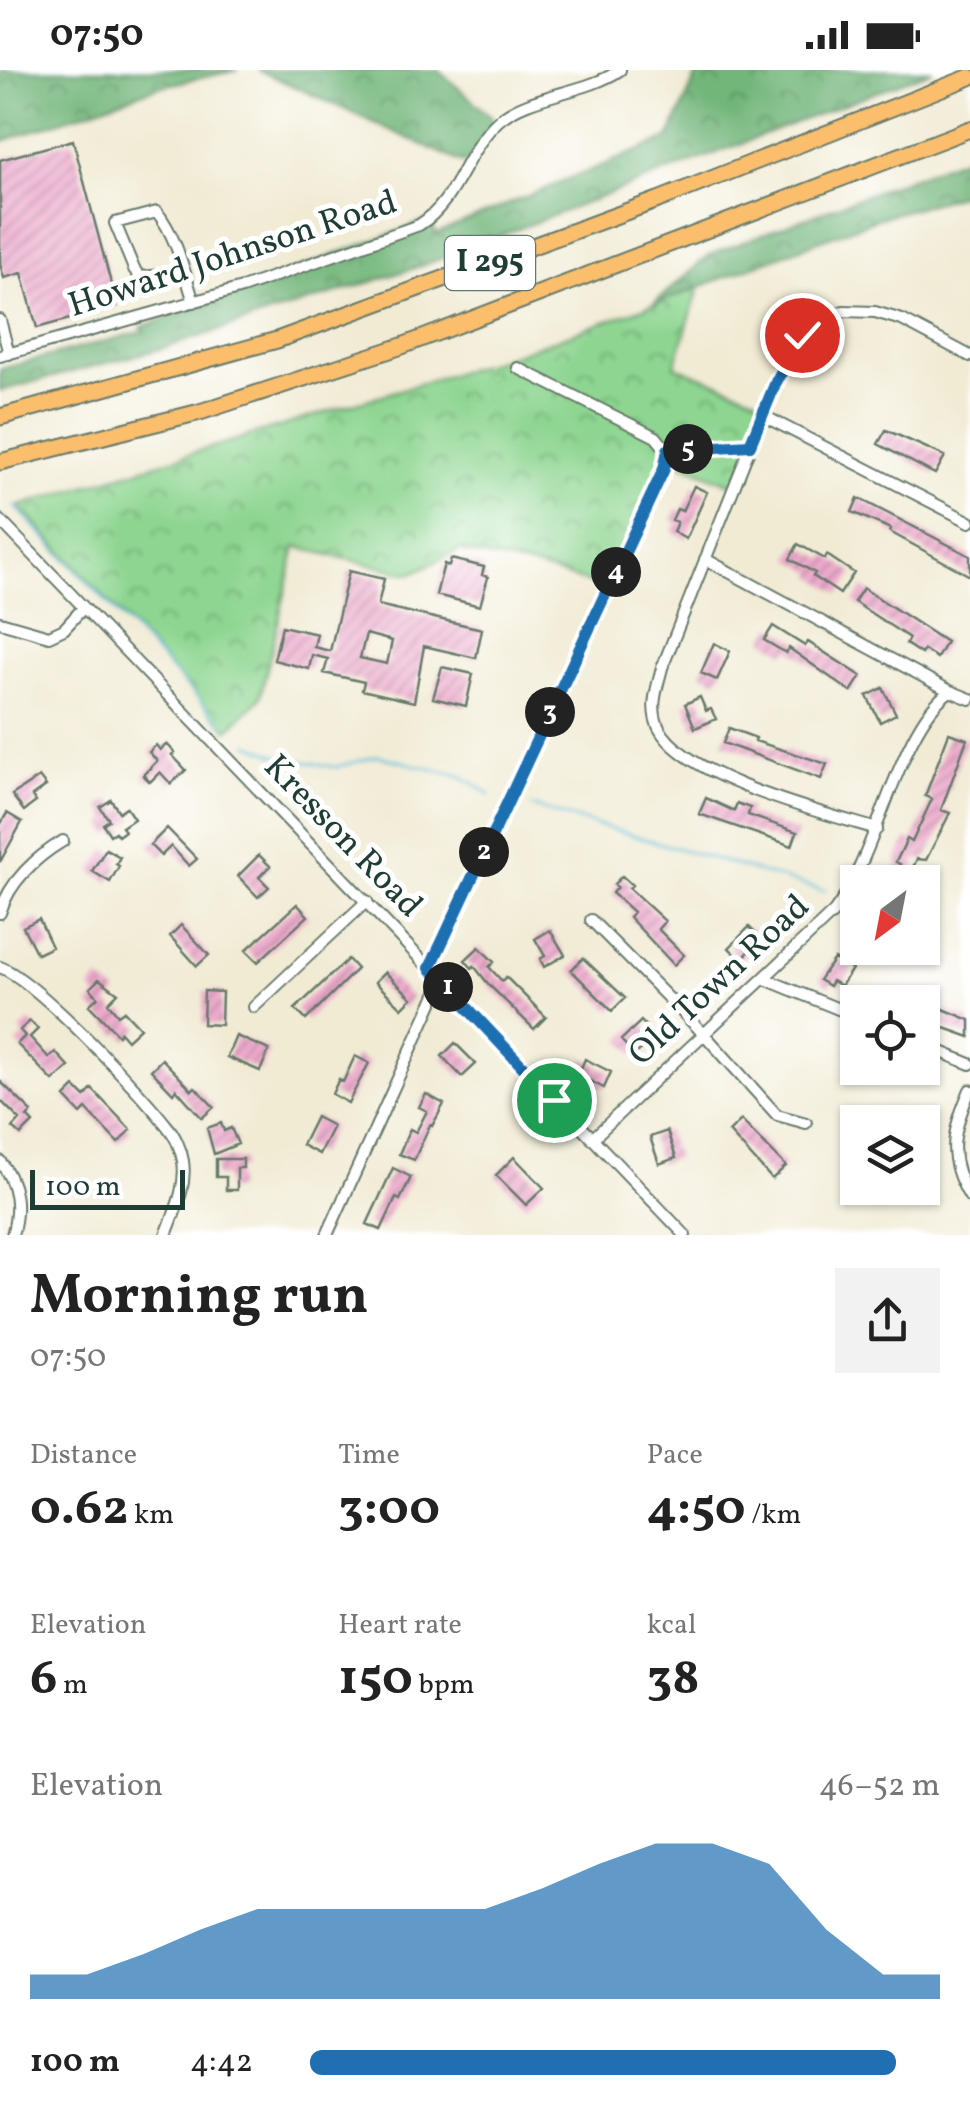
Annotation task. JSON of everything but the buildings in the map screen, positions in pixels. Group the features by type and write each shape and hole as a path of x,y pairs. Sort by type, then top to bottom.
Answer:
{"highway":[{"name":"I 295","path":"0,417 277,340 642,206 970,77"},
{"name":"I 295","path":"0,462 200,412 402,346 970,129"}],"street":[{"name":"Howard Johnson Road","path":"4,355 242,288 419,226 435,216 465,164 502,118 604,80 620,70"},
{"path":"185,273 140,277 115,223 157,212 176,246 185,273 194,302"},
{"path":"876,829 786,802 691,758 658,727 653,703 662,668 762,415 802,335 822,319 842,311 875,312 902,320 970,356"},
{"path":"0,320 4,355"},
{"path":"430,968 602,605 664,469 668,450 656,438 518,368"},
{"path":"762,415 970,522"},
{"name":"Kresson Road","path":"0,520 685,1235"},
{"path":"705,559 950,691 970,698"},
{"path":"0,622 49,636 64,629 83,608"},
{"name":"Old Town Road","path":"592,1139 834,912 848,893 922,720 950,691"},
{"path":"0,912 14,886 36,859 63,841"},
{"path":"254,1007 366,902"},
{"path":"591,920 704,1034 777,1115 806,1123"},
{"path":"0,967 42,996 170,1128 180,1148 184,1177 166,1235"},
{"path":"764,979 840,1010"},
{"path":"327,1235 442,981"},
{"path":"940,1052 970,1064"},
{"path":"970,1090 953,1134 954,1160 970,1197"},
{"path":"0,1160 12,1180 16,1197 12,1235"}],"path":[{"path":"668,450 750,445"}],"green space":[{"path":"0,70 239,70 158,87 0,142"},
{"path":"258,70 438,70 497,122 465,164"},
{"path":"699,70 933,70 424,265 164,348 0,391 0,369 144,331 141,327 431,219 436,234 669,138"},
{"path":"970,155 970,192 879,218 652,305 709,255"},
{"path":"699,288 675,366 771,403 739,487 665,457 603,587 462,549 410,574 296,547 260,698 228,730 19,506 501,359"}],"waterway":[{"path":"14,505 223,724"},
{"path":"249,744 283,758 336,767 378,756 461,776 490,794"},
{"path":"531,806 825,891"}],"route":[{"path":"554,1100 430,968 602,605 664,469 668,450 750,445 776,382 802,335"}]}
